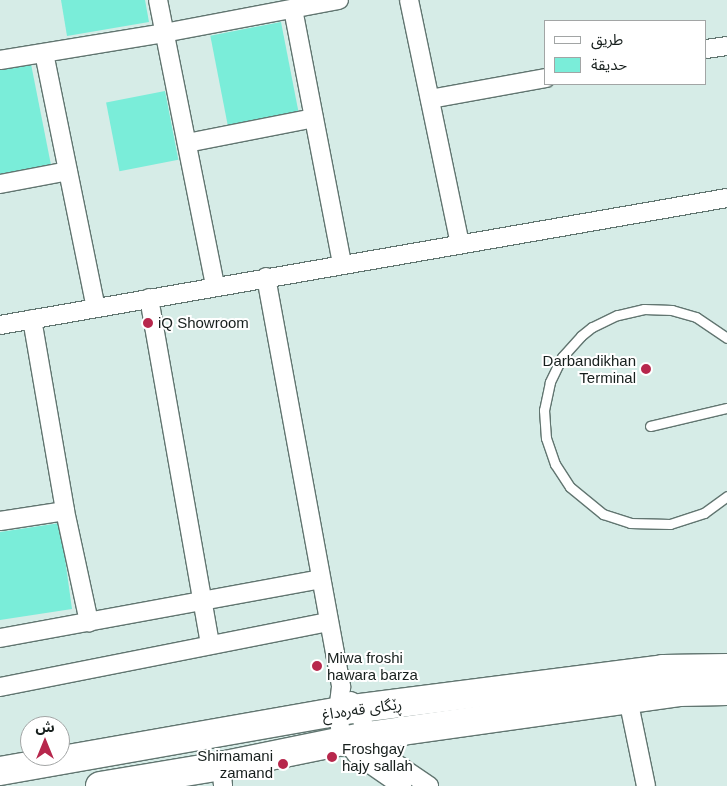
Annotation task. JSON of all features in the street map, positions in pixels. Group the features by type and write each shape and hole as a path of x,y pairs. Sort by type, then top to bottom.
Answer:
{"main road":[{"name":"ڕێگای قەرەداغ","path":"0,772 345,702 663,669 727,668"},
{"name":"ڕێگای قەرەداغ","path":"116,785 222,776 356,738 679,692 727,691"}],"street":[{"path":"158,0 216,286"},
{"path":"409,0 460,244"},
{"path":"0,60 164,33 332,1"},
{"path":"293,9 342,264"},
{"path":"707,49 727,46"},
{"path":"44,53 96,308"},
{"path":"430,99 544,78"},
{"path":"187,143 314,118"},
{"path":"0,184 68,171"},
{"path":"0,325 266,277 727,198"},
{"path":"266,277 329,622 345,702 356,738 357,755 402,786"},
{"path":"149,298 210,644"},
{"path":"32,319 65,511 89,622"},
{"path":"0,521 65,511"},
{"path":"0,638 321,579"},
{"path":"0,686 329,622"},
{"path":"628,700 646,786"},
{"path":"356,738 429,786"}],"lane":[{"path":"727,338 696,317 672,310 630,311 604,320 580,336 555,369 546,396 544,424 555,464 570,487 591,506 616,519 643,525 670,524 704,512 727,496"},
{"path":"650,426 727,408"}],"green space":[{"path":"61,0 145,0 149,22 67,36"},
{"path":"281,22 298,111 228,125 210,36"},
{"path":"31,64 51,165 0,174 0,70"},
{"path":"165,91 178,160 119,171 106,102"},
{"path":"60,523 72,609 0,620 0,532"}],"place":[{"name":"iQ Showroom","path":"148,323"},
{"name":"Darbandikhan Terminal","path":"646,369"},
{"name":"Miwa froshi hawara barza","path":"317,666"},
{"name":"Froshgay hajy sallah","path":"332,757"},
{"name":"Shirnamani zamand","path":"283,764"}]}
